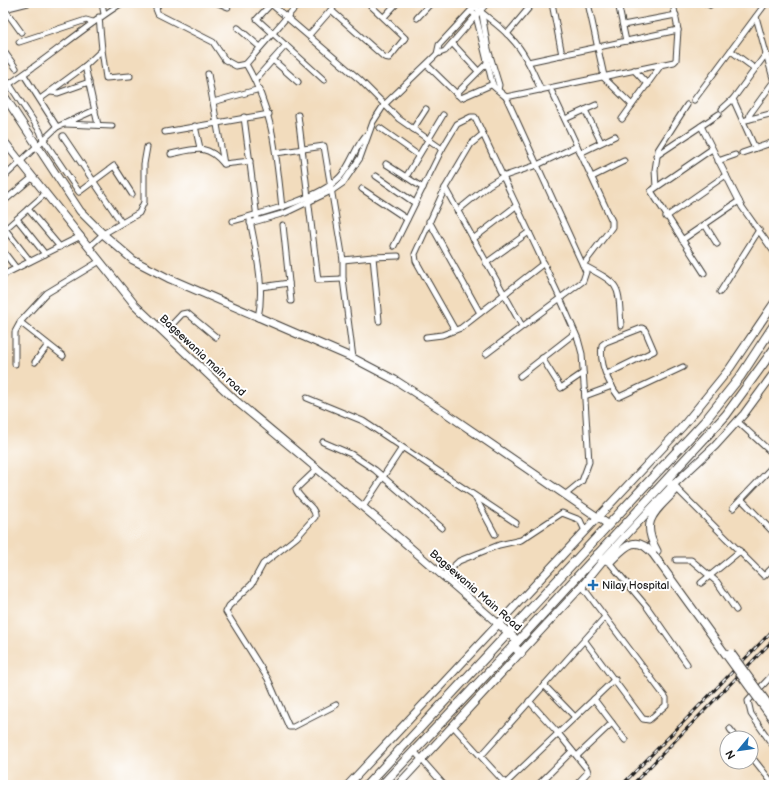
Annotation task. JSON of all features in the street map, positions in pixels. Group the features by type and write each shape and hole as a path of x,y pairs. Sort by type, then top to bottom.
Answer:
{"main road":[{"path":"367,785 609,525 724,398 740,377 774,325"},
{"path":"382,785 516,644 604,559 665,480 738,401 774,349"},
{"path":"516,644 521,652"}],"street":[{"path":"21,32 4,8 28,3"},
{"path":"102,3 104,14"},
{"path":"3,88 24,75 99,17 122,3"},
{"path":"160,3 156,9 158,14 213,42 219,54 229,64 236,66 246,64 272,32 299,3"},
{"path":"218,3 228,8"},
{"path":"324,80 257,19 271,3 360,80 399,119 442,149"},
{"path":"309,35 337,3"},
{"path":"331,10 386,58 389,58 405,38 368,3"},
{"path":"384,17 397,3"},
{"path":"417,18 431,3"},
{"path":"250,223 277,216 309,202 332,187 343,174 362,138 368,133 384,104 437,54 445,51 479,14 487,3"},
{"path":"507,34 534,3"},
{"path":"552,3 562,55"},
{"path":"588,3 603,76 632,105"},
{"path":"618,3 626,41"},
{"path":"506,97 673,62 676,60 678,30 673,3"},
{"path":"706,3 710,5 711,3"},
{"path":"694,100 766,3"},
{"path":"437,54 439,45 474,6 479,14 488,50 499,84 498,90"},
{"path":"479,14 507,34 528,62 541,90"},
{"path":"479,14 487,63 493,84 506,97 586,272 585,280 486,354"},
{"path":"623,25 676,14"},
{"path":"99,17 106,78 130,76"},
{"path":"749,120 750,114 774,81 756,17"},
{"path":"19,42 86,20 93,22"},
{"path":"75,24 80,33"},
{"path":"238,28 260,48"},
{"path":"528,62 678,30"},
{"path":"452,43 478,71"},
{"path":"255,80 286,45"},
{"path":"3,50 16,68"},
{"path":"40,99 86,66 102,50"},
{"path":"731,51 754,68"},
{"path":"656,156 720,112 733,99 754,68 766,54"},
{"path":"273,60 298,82"},
{"path":"456,94 487,63"},
{"path":"246,64 260,89 269,114 276,153 282,208"},
{"path":"427,65 459,97 465,97 493,84"},
{"path":"622,119 661,65"},
{"path":"86,66 98,125"},
{"path":"634,70 648,85"},
{"path":"208,74 224,164"},
{"path":"24,75 59,125"},
{"path":"51,92 58,93 89,82"},
{"path":"9,84 40,131 43,139 79,192 114,166 132,194"},
{"path":"213,102 260,89"},
{"path":"552,92 592,177 612,224 583,265"},
{"path":"3,94 80,211 99,237 145,267 258,318 353,358 405,386 566,494 597,518 609,525"},
{"path":"733,99 755,148"},
{"path":"565,119 596,105"},
{"path":"656,187 656,156 660,144 687,106"},
{"path":"413,129 426,109"},
{"path":"3,178 21,163 43,139 59,125 95,110"},
{"path":"585,110 601,142"},
{"path":"743,121 774,113"},
{"path":"165,132 244,117 269,114"},
{"path":"298,115 318,280 343,278"},
{"path":"406,177 443,115"},
{"path":"244,117 257,221"},
{"path":"394,246 442,149 457,124 471,117 475,117 560,298 582,354 589,462 582,481 566,494"},
{"path":"59,125 112,126"},
{"path":"195,126 200,148"},
{"path":"701,126 739,201 774,252"},
{"path":"380,128 418,155"},
{"path":"455,330 415,258 415,251 445,188 471,144 483,134"},
{"path":"63,136 121,222"},
{"path":"580,153 615,136"},
{"path":"742,153 774,142"},
{"name":"Bagsewania main road","path":"5,146 33,177 135,305 218,385 419,555"},
{"path":"276,153 324,146 344,260 343,278 353,358"},
{"path":"457,211 489,185 502,177 537,165 577,146"},
{"path":"89,248 99,237 121,222 138,213 144,202 144,164 147,148"},
{"path":"171,154 200,148 215,153 224,164"},
{"path":"704,273 651,193 656,187 712,149"},
{"path":"718,161 735,154"},
{"path":"224,164 250,161"},
{"path":"592,177 624,161"},
{"path":"386,164 423,188"},
{"path":"666,217 726,175"},
{"path":"376,176 415,203"},
{"path":"3,202 33,177"},
{"path":"233,221 282,208 332,187"},
{"path":"445,188 522,326"},
{"path":"362,189 407,219"},
{"path":"30,261 4,230 46,193"},
{"path":"682,240 739,201"},
{"path":"473,239 516,206"},
{"path":"28,209 60,246"},
{"path":"249,217 261,287 262,301 258,318"},
{"path":"17,218 45,254"},
{"path":"429,221 480,313"},
{"path":"283,225 291,301"},
{"path":"705,225 717,244"},
{"path":"720,292 758,230"},
{"path":"486,263 529,232"},
{"path":"3,275 81,236"},
{"path":"3,251 16,268"},
{"path":"344,260 398,256"},
{"path":"373,258 379,321"},
{"path":"15,364 16,332 20,322 47,293 100,261"},
{"path":"426,337 442,335 461,328 544,263"},
{"path":"583,265 609,279 617,287 621,326"},
{"path":"261,287 289,283"},
{"path":"348,785 683,426 730,368 774,304"},
{"path":"164,333 182,314 187,314 216,337"},
{"path":"20,322 63,356"},
{"path":"607,374 654,351 644,329 642,328 603,343 601,350 602,361 607,374 612,386 618,395 622,397 684,367"},
{"path":"520,376 575,333"},
{"path":"35,362 48,344"},
{"path":"542,358 560,388 583,373"},
{"path":"398,785 582,586 604,559 715,446 737,421 774,373"},
{"path":"585,396 612,386"},
{"path":"307,398 363,421 516,523"},
{"path":"737,421 774,455"},
{"path":"323,442 351,454 383,476 442,528"},
{"path":"363,507 402,448"},
{"path":"733,508 774,465"},
{"path":"317,469 296,489 297,494 314,511 314,517 297,537 263,564 252,584 229,606 226,612 265,674 289,727 293,727 336,705"},
{"path":"665,480 675,487 764,576 774,566"},
{"path":"675,487 652,517 648,525 655,553 774,722"},
{"path":"475,496 495,534"},
{"path":"742,500 774,533"},
{"path":"443,576 459,561 499,545 521,540 562,512 580,520 587,529"},
{"path":"604,559 629,544 634,543 640,543 655,553 774,712"},
{"path":"701,583 740,551"},
{"name":"Bagsewania Main Road","path":"419,555 509,632 516,644"},
{"path":"604,559 647,607 687,664"},
{"path":"676,560 691,560 717,582 736,610"},
{"path":"582,586 666,698 666,705 646,720 585,640"},
{"path":"480,756 528,701 606,618"},
{"path":"774,673 748,701 748,706 751,714 774,747"},
{"path":"453,726 505,784 615,679"},
{"path":"544,685 575,717"},
{"path":"594,699 625,740"},
{"path":"528,701 558,733 588,772 576,785"},
{"path":"577,756 612,723"},
{"path":"414,751 444,785"},
{"path":"538,785 572,751"},
{"path":"759,766 774,785"}],"railway":[{"path":"622,785 774,629"},
{"path":"632,785 774,639"}],"place":[{"name":"Nilay Hospital","path":"593,585"}]}
